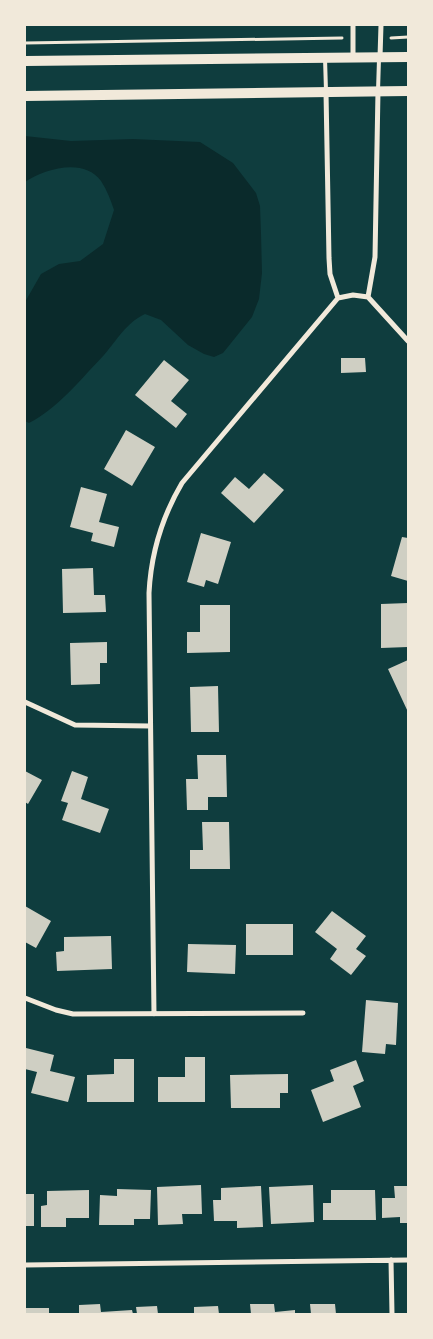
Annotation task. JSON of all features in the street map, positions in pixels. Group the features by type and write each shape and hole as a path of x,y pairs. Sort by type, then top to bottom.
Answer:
{"main road":[{"path":"25,61 408,57"},
{"path":"25,96 408,91"}],"street":[{"path":"353,25 353,58"},
{"path":"380,57 381,25"},
{"path":"368,297 375,257 378,91"},
{"path":"326,92 328,258 330,274 338,298"},
{"path":"154,1014 150,571 160,531 169,506 182,483 338,298 368,297 408,341"},
{"path":"25,702 75,725 90,727 150,726"},
{"path":"25,998 56,1010 73,1014 303,1013"},
{"path":"391,1260 392,1314"},
{"path":"25,1265 408,1260"}],"lane":[{"path":"378,91 380,57"},
{"path":"325,58 326,92"}],"path":[{"path":"381,39 408,37"},
{"path":"25,43 353,38"}],"water":[{"path":"25,136 71,141 133,139 200,142 233,163 256,193 260,206 262,273 259,299 252,317 223,353 214,357 204,354 188,345 161,320 145,314 132,322 122,332 78,383 49,410 29,423 25,421 25,302 41,274 59,264 80,261 103,244 114,210 101,181 85,169 74,167 53,170 42,173 25,182"}],"building":[{"path":"341,358 365,358 366,372 341,373"},
{"path":"164,360 189,380 171,401 187,414 176,428 135,395"},
{"path":"126,430 155,447 132,486 104,469"},
{"path":"264,473 284,490 254,523 221,493 235,477 249,489"},
{"path":"81,487 107,494 99,522 119,527 114,547 91,541 93,533 70,527"},
{"path":"201,533 231,542 218,584 206,580 204,587 187,582"},
{"path":"402,537 408,538 408,581 391,576"},
{"path":"93,568 94,595 105,595 106,612 63,613 62,569"},
{"path":"408,603 408,647 381,648 381,604"},
{"path":"200,605 230,605 230,652 187,653 187,632 200,632"},
{"path":"107,642 107,663 100,663 100,684 71,685 70,643"},
{"path":"408,660 408,712 388,669"},
{"path":"218,686 219,732 191,732 190,687"},
{"path":"197,755 226,755 227,797 208,797 208,810 187,810 186,779 198,779"},
{"path":"25,771 42,780 28,804 25,802"},
{"path":"72,771 88,777 81,799 109,809 100,833 62,820 68,803 61,801"},
{"path":"202,822 229,822 230,869 190,869 190,850 203,850"},
{"path":"25,906 51,921 36,948 25,942"},
{"path":"332,911 366,936 356,949 366,956 351,975 330,959 337,949 315,932"},
{"path":"246,924 293,924 293,955 246,955"},
{"path":"111,936 112,969 57,971 56,952 64,951 64,937"},
{"path":"188,944 236,945 235,974 187,972"},
{"path":"366,1000 398,1003 396,1045 386,1044 385,1054 362,1052"},
{"path":"26,1048 54,1055 50,1071 75,1077 68,1102 31,1093 37,1072 25,1069"},
{"path":"185,1057 205,1057 205,1102 158,1102 158,1077 185,1077"},
{"path":"114,1059 134,1059 134,1102 87,1102 87,1075 114,1074"},
{"path":"356,1060 364,1081 353,1086 361,1107 323,1122 311,1090 334,1081 330,1070"},
{"path":"288,1074 288,1093 280,1093 280,1108 231,1108 230,1075"},
{"path":"201,1185 202,1214 182,1214 183,1224 158,1225 157,1187"},
{"path":"313,1185 314,1222 271,1224 269,1187"},
{"path":"261,1186 263,1227 237,1228 237,1221 214,1221 213,1200 221,1200 221,1188"},
{"path":"394,1186 408,1186 408,1223 400,1223 400,1217 382,1218 382,1198 395,1198"},
{"path":"117,1189 151,1190 150,1219 134,1219 134,1225 99,1225 100,1195 117,1196"},
{"path":"89,1190 89,1218 66,1218 66,1227 41,1227 41,1206 47,1205 47,1191"},
{"path":"331,1190 375,1190 376,1220 323,1220 323,1203 331,1203"},
{"path":"25,1194 34,1194 34,1226 25,1226"},
{"path":"100,1304 101,1312 132,1310 133,1314 79,1314 79,1305"},
{"path":"250,1304 274,1304 275,1312 295,1310 295,1314 251,1314"},
{"path":"310,1304 335,1304 336,1314 311,1314"},
{"path":"157,1306 158,1314 137,1314 136,1307"},
{"path":"218,1306 219,1314 194,1314 194,1307"},
{"path":"26,1308 49,1308 49,1314 26,1314"}]}
